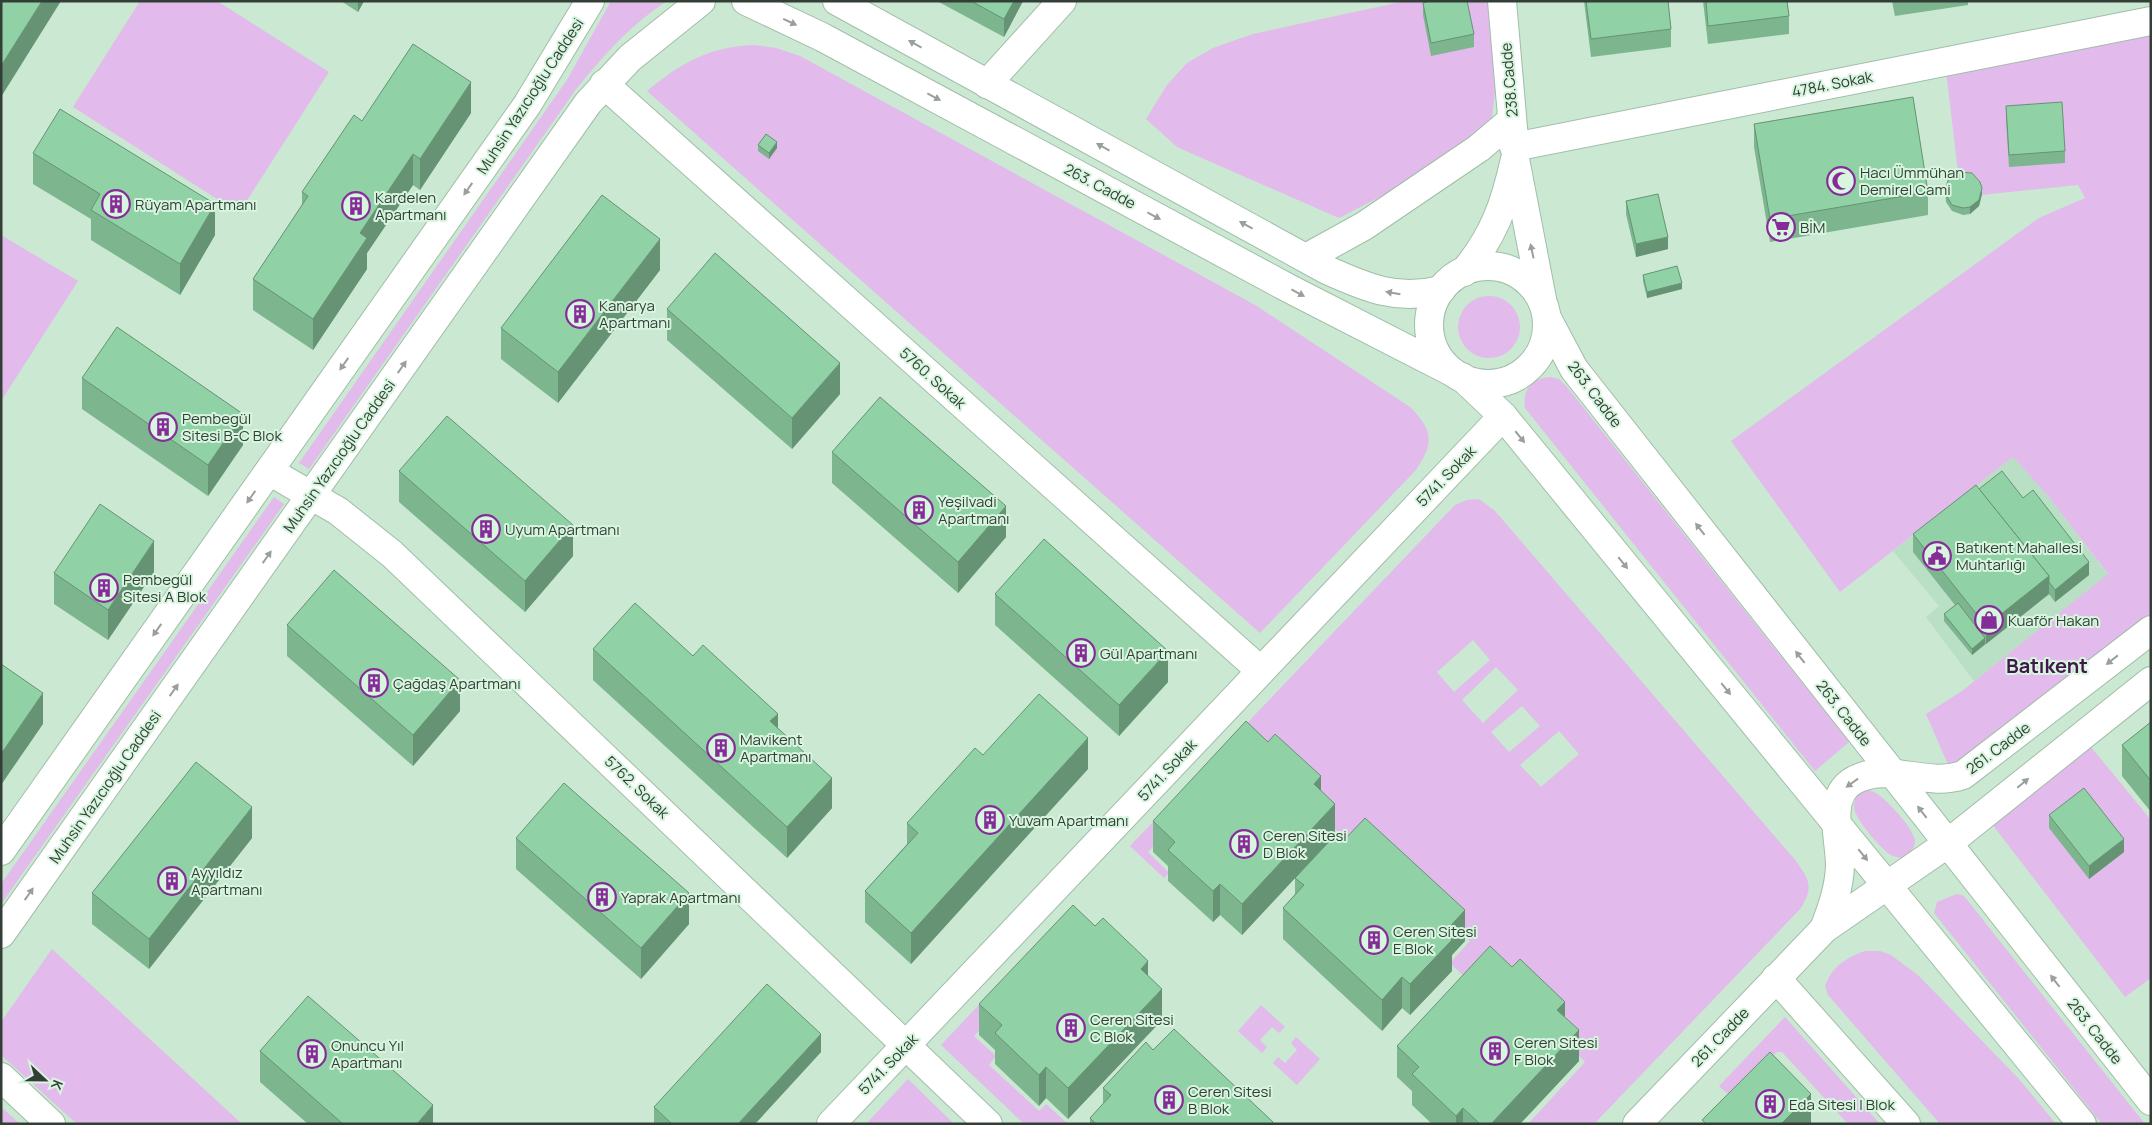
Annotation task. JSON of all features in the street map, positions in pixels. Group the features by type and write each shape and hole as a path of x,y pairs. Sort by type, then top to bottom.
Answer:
{"main road":[{"name":"Muhsin Yazıcıoğlu Caddesi","path":"1,851 527,105 590,1"},
{"name":"Muhsin Yazıcıoğlu Caddesi","path":"1,934 588,103 630,58 701,1"},
{"name":"263. Cadde","path":"746,1 822,37 1290,289 1458,375 1503,416 2082,1124"},
{"path":"837,1 1306,258 1360,284 1381,291 1420,295 1440,290"},
{"path":"987,84 1062,1"},
{"name":"238.Cadde","path":"1502,1 1515,153"},
{"name":"4784. Sokak","path":"1515,153 2151,21"},
{"name":"5760. Sokak","path":"604,84 1261,671"},
{"path":"1306,258 1364,226 1479,148 1512,120"},
{"path":"1515,153 1544,308 1546,339 1537,357 1524,373 1507,381 1488,384 1470,382 1458,375 1440,360 1432,343 1429,324 1432,306 1440,290 1454,277 1472,268 1493,266 1512,270 1530,282 1544,308"},
{"path":"1464,272 1480,253 1493,231 1505,200 1515,153"},
{"name":"263. Cadde","path":"1544,308 1574,369 2151,1101"},
{"name":"5741. Sokak","path":"831,1124 1503,416"},
{"name":"5762. Sokak","path":"269,471 312,495 365,530 988,1124"},
{"name":"261. Cadde","path":"1824,929 1835,902 1840,866 1835,821 1837,804 1844,790 1854,780 1879,773 1940,779 1962,775 2151,630"},
{"name":"261. Cadde","path":"1637,1124 1824,929 1947,844 2151,681"},
{"path":"1776,978 1906,1124"},
{"path":"1,1077 51,1124"}],"shaded area":[{"path":"140,1 217,1 329,72 239,213 73,107"},
{"path":"611,1 667,1 630,30 577,88 309,469 299,463 567,80"},
{"path":"1405,1 1487,1 1496,82 1491,126 1399,187 1339,218 1177,147 1146,119 1167,85 1187,63 1213,48 1253,34"},
{"path":"2151,21 2151,630 1956,777 1946,760 1926,714 1962,691 2108,574 2049,497 2013,457 1840,592 1731,441 2039,218 2085,198 2078,185 1961,197 1945,62"},
{"path":"754,45 776,48 800,56 1255,305 1410,407 1424,423 1429,438 1426,453 1415,471 1260,633 647,91 684,64 697,58 723,49"},
{"path":"1,235 78,281 1,401"},
{"path":"1489,296 1506,301 1511,305 1515,310 1520,327 1515,344 1511,349 1506,353 1489,358 1472,353 1467,349 1463,344 1458,327 1463,310 1467,305 1472,301"},
{"path":"1550,377 1559,379 1567,387 1849,742 1815,771 1525,408 1525,395 1530,386 1534,382"},
{"path":"2013,457 2049,497 2108,575 1974,681 1926,617 1939,606 1893,551"},
{"path":"274,497 284,504 1,904 1,884"},
{"path":"1479,499 1495,511 1796,861 1807,878 1808,894 1801,908 1594,1124 1528,1124 1585,1062 1564,1041 1475,987 1450,963 1470,941 1366,843 1359,851 1245,746 1148,852 1169,873 1164,878 1130,846 1455,505 1467,500","holes":["1473,640 1490,660 1454,692 1437,672","1496,667 1518,690 1483,723 1462,700","1522,706 1540,726 1509,752 1491,732","1559,731 1579,754 1541,787 1520,765"]},
{"path":"2081,735 2151,820 2151,978 2125,997 1985,815"},
{"path":"1863,790 1873,791 1879,795 1899,815 1911,831 1915,843 1912,850 1903,858 1891,855 1875,841 1855,812 1854,804 1856,797"},
{"path":"1957,894 1964,896 2145,1124 2102,1124 1934,913 1937,902"},
{"path":"1045,935 1058,948 974,1036 996,1056 989,1065 1039,1111 1046,1104 1068,1124 1024,1124 941,1045"},
{"path":"52,949 242,1124 77,1124 1,1055 1,1022"},
{"path":"1865,951 1880,951 1891,955 1919,976 2019,1079 2056,1124 1940,1124 1828,995 1825,986 1836,968 1846,960"},
{"path":"1261,1005 1285,1027 1279,1033 1272,1027 1260,1040 1267,1047 1262,1053 1238,1031"},
{"path":"1785,1017 1880,1124 1848,1124 1782,1052 1777,1052 1734,1092 1727,1093 1719,1086"},
{"path":"1296,1037 1320,1059 1297,1085 1273,1063 1278,1057 1285,1063 1297,1050 1291,1043"},
{"path":"908,1079 954,1124 866,1124"},
{"path":"1,1107 20,1124 1,1124"}],"building":[{"path":"1,1 42,1 1,66"},
{"path":"971,1 1014,1 1004,19"},
{"path":"1429,1 1467,1 1474,34 1431,43 1423,3"},
{"path":"1586,1 1668,1 1671,29 1591,39"},
{"path":"1706,1 1787,1 1789,16 1708,26"},
{"name":"Kardelen Apartmanı","path":"413,44 471,82 420,159 413,154 360,233 367,238 313,319 253,279 308,196 302,192 354,115 362,121"},
{"name":"Hacı Ümmühan Demirel Cami","path":"1913,97 1928,192 1770,219 1754,124"},
{"path":"2062,102 2065,151 2009,155 2006,106"},
{"path":"60,109 215,204 180,264 91,210 100,194 33,153"},
{"path":"766,134 777,142 769,153 758,145"},
{"path":"1959,172 1972,173 1980,182 1982,188 1979,200 1970,207 1963,208 1952,205 1946,195 1945,189 1949,178"},
{"path":"1658,194 1668,237 1636,244 1626,201"},
{"name":"Kanarya Apartmanı","path":"602,195 660,239 558,372 501,328"},
{"path":"715,253 840,363 792,418 667,309"},
{"path":"1677,266 1682,283 1647,292 1643,275"},
{"path":"117,327 243,414 208,465 82,378"},
{"path":"880,397 1006,506 958,562 832,452"},
{"path":"447,416 573,525 525,581 399,471"},
{"path":"2002,471 2023,498 2033,490 2089,562 2055,590 2049,582 2049,576 1979,489"},
{"path":"1976,485 2049,576 1986,626 1913,534"},
{"path":"100,504 154,541 108,610 54,573"},
{"name":"Gül Apartmanı","path":"1044,539 1168,651 1119,705 995,594"},
{"path":"334,570 460,680 413,735 287,625"},
{"name":"Mavikent Apartmanı","path":"635,603 693,656 703,645 778,714 770,721 832,778 787,827 593,649"},
{"path":"1958,603 1985,638 1972,649 1944,614"},
{"path":"1,664 43,693 1,754"},
{"name":"Yuvam Apartmanı","path":"1039,694 1088,738 911,933 865,891 918,833 907,823 975,748 983,755"},
{"name":"Ceren Sitesi D Blok","path":"1246,721 1268,742 1275,734 1321,776 1314,784 1335,804 1242,904 1220,884 1213,891 1168,850 1175,842 1153,821"},
{"path":"2151,722 2151,781 2122,745"},
{"name":"Ayyıldız Apartmanı","path":"196,762 252,807 149,939 92,893"},
{"path":"564,783 689,893 641,948 516,838"},
{"path":"2084,788 2124,839 2089,866 2049,815"},
{"name":"Ceren Sitesi E Blok","path":"1365,818 1465,910 1444,933 1452,940 1410,984 1402,977 1382,1000 1283,908 1304,885 1295,878 1338,832 1345,839"},
{"name":"Ceren Sitesi C Blok","path":"1073,905 1095,926 1103,918 1148,961 1141,969 1162,989 1068,1088 1046,1067 1039,1075 995,1033 1002,1025 979,1004"},
{"name":"Ceren Sitesi F Blok","path":"1490,946 1512,967 1520,959 1565,1002 1557,1010 1579,1030 1491,1124 1480,1124 1463,1108 1456,1116 1412,1074 1419,1067 1397,1046"},
{"path":"767,984 821,1034 738,1124 672,1124 654,1107"},
{"path":"308,996 433,1105 417,1124 343,1124 260,1051"},
{"path":"1174,1029 1273,1122 1271,1124 1096,1124 1090,1118 1111,1095 1103,1088 1146,1042 1153,1050"},
{"path":"1770,1052 1811,1094 1781,1124 1706,1124 1702,1120"}],"place":[{"name":"Hacı Ümmühan Demirel Cami","path":"1841,181"},
{"name":"Rüyam Apartmanı","path":"116,204"},
{"name":"Kardelen Apartmanı","path":"356,206"},
{"name":"BİM","path":"1781,227"},
{"name":"Kanarya Apartmanı","path":"580,314"},
{"name":"Pembegül Sitesi B-C Blok","path":"163,427"},
{"name":"Yeşilvadi Apartmanı","path":"919,510"},
{"name":"Uyum Apartmanı","path":"486,529"},
{"name":"Batıkent Mahallesi Muhtarlığı","path":"1937,556"},
{"name":"Pembegül Sitesi A Blok","path":"104,588"},
{"name":"Kuaför Hakan","path":"1989,620"},
{"name":"Gül Apartmanı","path":"1081,653"},
{"name":"Çağdaş Apartmanı","path":"374,683"},
{"name":"Mavikent Apartmanı","path":"721,748"},
{"name":"Yuvam Apartmanı","path":"990,820"},
{"name":"Ceren Sitesi D Blok","path":"1244,844"},
{"name":"Ayyıldız Apartmanı","path":"172,881"},
{"name":"Yaprak Apartmanı","path":"602,897"},
{"name":"Ceren Sitesi E Blok","path":"1374,940"},
{"name":"Ceren Sitesi C Blok","path":"1071,1028"},
{"name":"Ceren Sitesi F Blok","path":"1495,1051"},
{"name":"Onuncu Yıl Apartmanı","path":"312,1054"},
{"name":"Ceren Sitesi B Blok","path":"1169,1100"},
{"name":"Eda Sitesi I Blok","path":"1770,1104"}],"district":[{"name":"Batıkent","path":"2047,665"}]}
